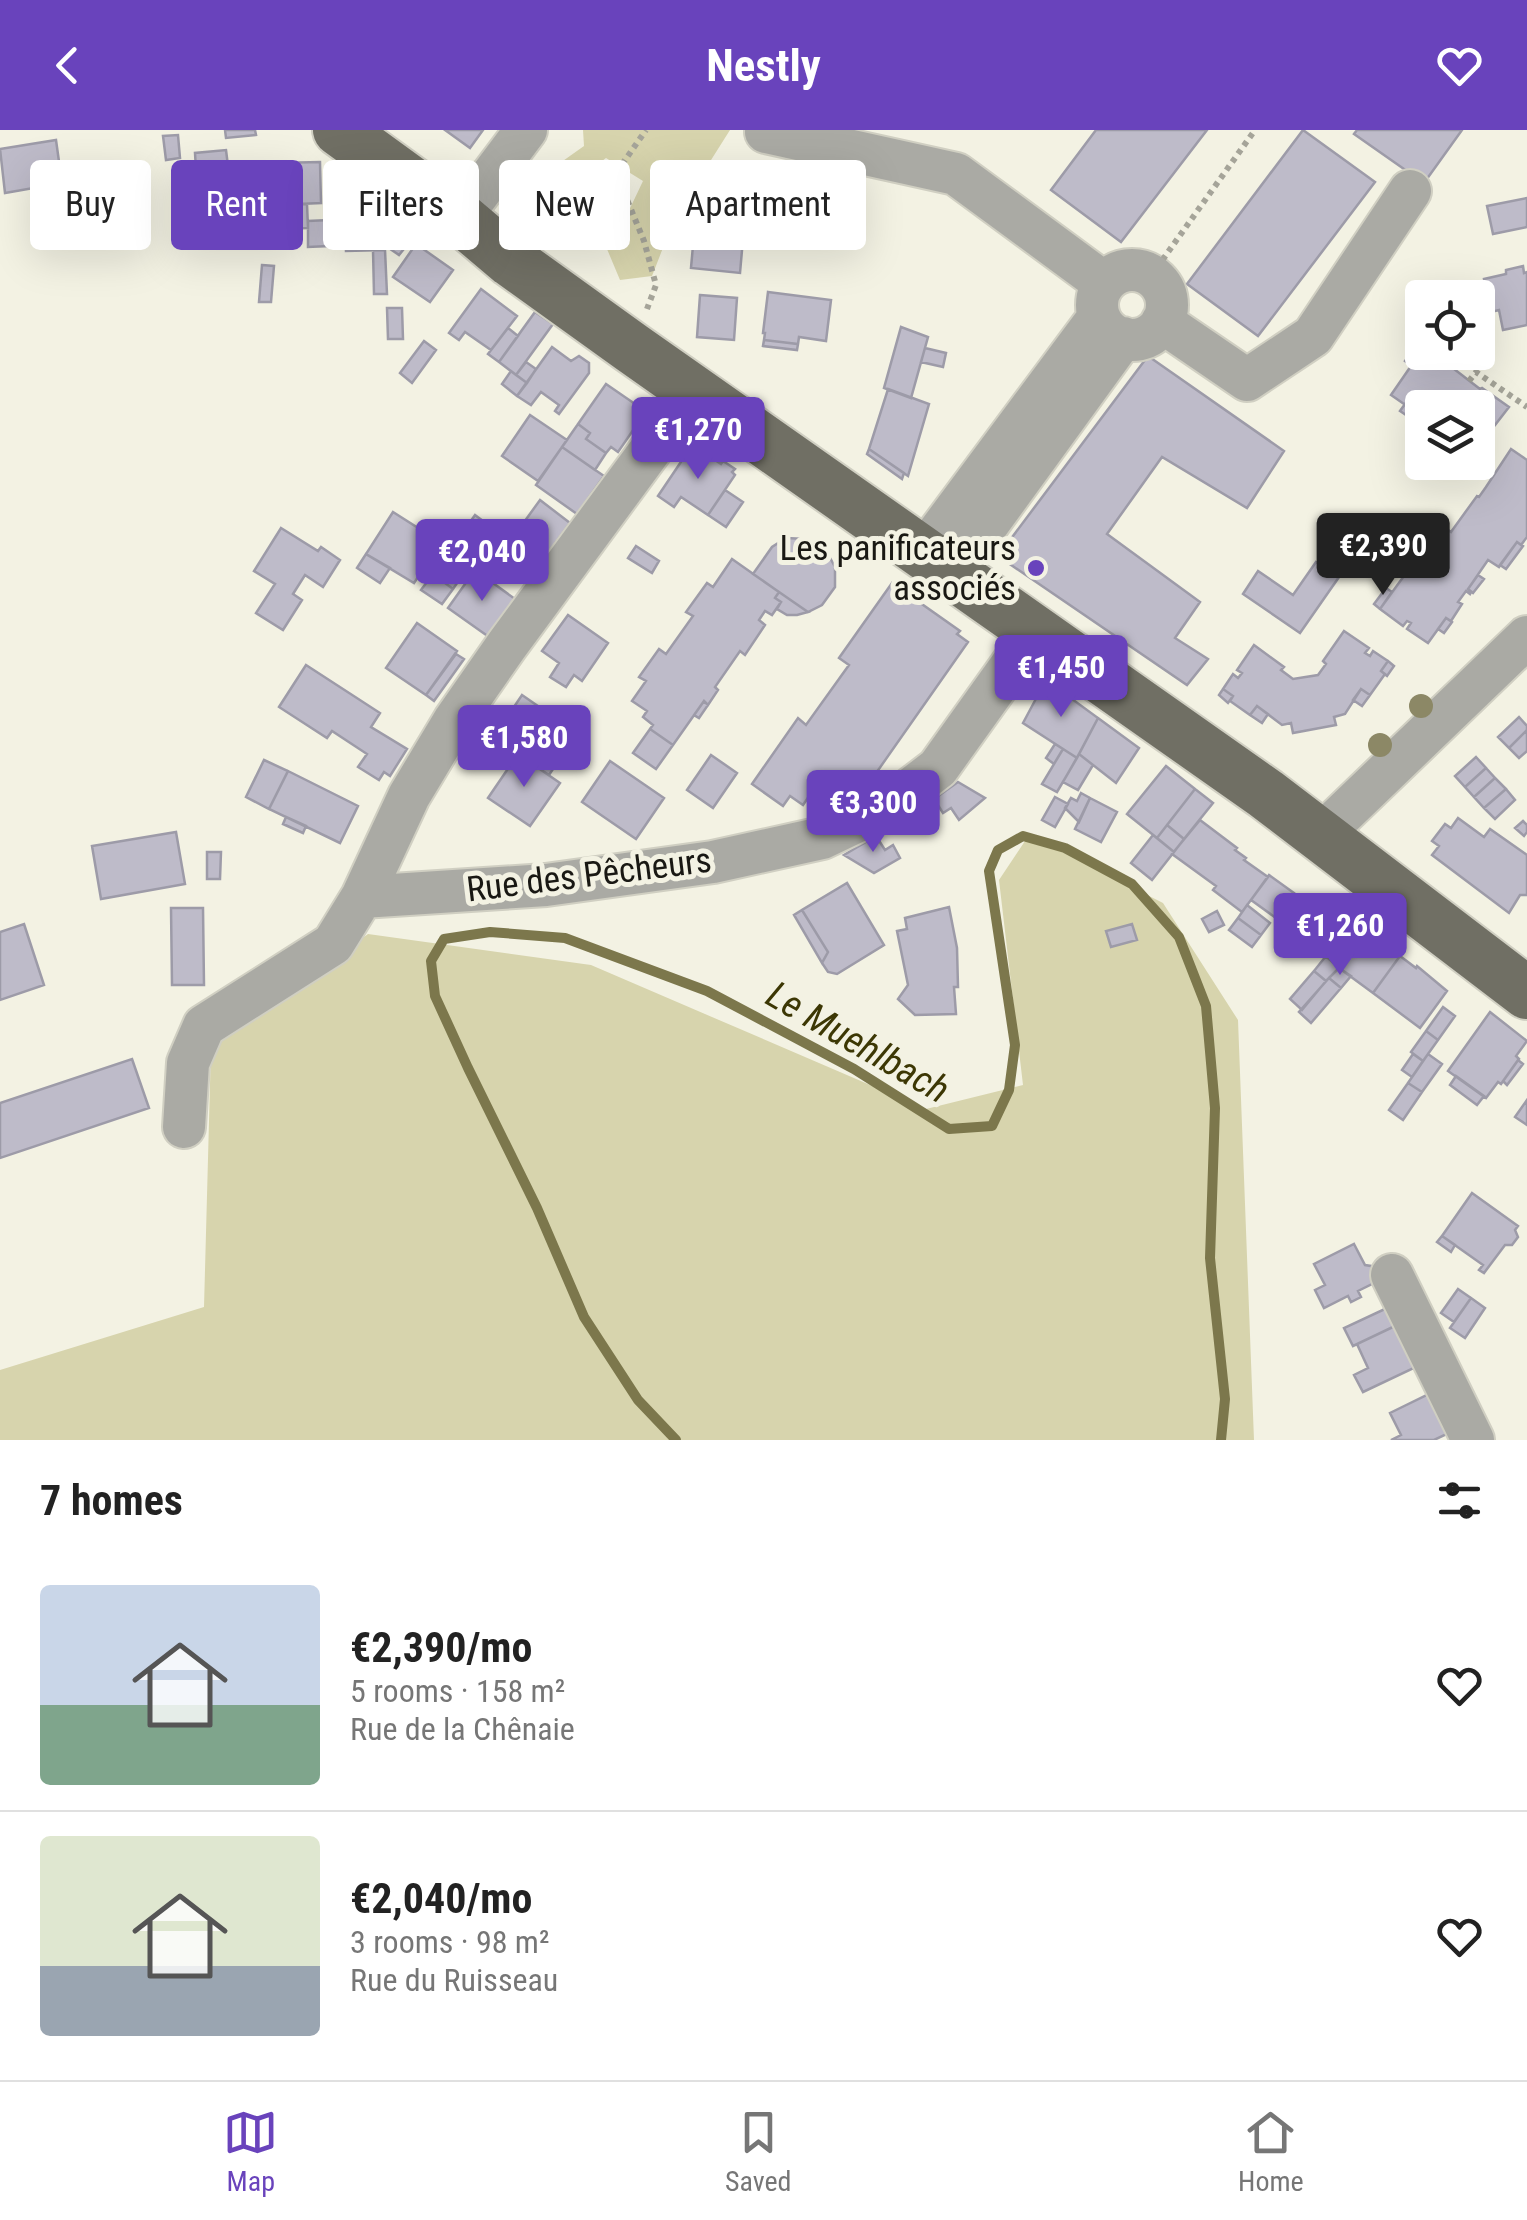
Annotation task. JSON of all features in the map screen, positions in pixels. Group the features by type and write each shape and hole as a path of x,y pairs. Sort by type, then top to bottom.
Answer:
{"main road":[{"path":"339,130 380,160"},
{"path":"479,234 632,348 1266,794 1527,993"}],"street":[{"path":"479,194 526,130"},
{"path":"766,132 956,174 1109,313 1141,338 1162,322 1164,292 1152,276 1132,270 1112,276 1109,313 939,562"},
{"path":"1162,322 1247,380 1314,336 1410,191"},
{"path":"184,1128 188,1063 204,1026 334,944 362,897 409,796 454,721 694,391"},
{"name":"Rue des Pêcheurs","path":"362,897 546,886 713,862 822,838 887,807 938,768 1036,631"},
{"path":"1320,836 1527,636"},
{"path":"1392,1275 1473,1440"}],"path":[{"path":"625,160 646,130"},
{"path":"1152,276 1255,130"},
{"path":"630,207 656,285 632,348"},
{"path":"1469,382 1476,372 1527,407"}],"shaded area":[{"path":"583,130 730,130 711,160 650,160 650,250 662,250 652,276 620,280 607,250 630,250 630,208 643,181 630,173 630,160 564,160 584,146"},
{"path":"1029,835 1163,903 1238,1020 1254,1440 0,1440 0,1370 204,1307 211,1047 368,934 591,965 926,1109 1023,1085 999,880"}],"building":[{"path":"225,130 255,130 256,135 226,138"},
{"path":"445,130 483,130 470,148"},
{"path":"1096,130 1207,130 1121,242 1051,190"},
{"path":"1303,130 1375,182 1258,336 1187,284"},
{"path":"1357,130 1462,130 1424,183 1354,134"},
{"path":"178,135 180,158 166,160 163,136"},
{"path":"56,140 59,160 30,160 30,189 5,193 0,149"},
{"path":"226,150 227,160 195,160 195,153"},
{"path":"303,162 320,162 321,203 303,204"},
{"path":"1527,198 1527,227 1493,234 1487,206"},
{"path":"303,204 307,204 308,228 303,228"},
{"path":"323,220 323,246 308,247 308,221"},
{"path":"373,250 385,250 387,294 374,294"},
{"path":"412,250 425,250 453,270 430,302 393,277"},
{"path":"693,250 742,250 740,273 691,268"},
{"path":"262,265 274,266 271,302 259,302"},
{"path":"1523,266 1524,273 1527,272 1527,325 1503,330 1499,310 1495,311 1495,280 1484,279 1506,274 1506,270"},
{"path":"481,289 517,316 491,350 465,332 459,340 449,333"},
{"path":"768,292 831,300 826,341 799,337 798,344 764,340"},
{"path":"700,295 737,298 734,340 697,337"},
{"path":"387,308 402,308 403,339 388,339"},
{"path":"535,312 553,324 516,375 499,362"},
{"path":"901,327 928,337 911,398 884,388"},
{"path":"508,328 518,336 499,362 488,354"},
{"path":"764,340 798,344 797,350 763,346"},
{"path":"424,341 436,350 412,383 400,373"},
{"path":"552,347 571,361 579,356 589,363 589,373 559,414 555,411 559,405 541,392 531,405 517,396"},
{"path":"925,348 946,353 943,367 921,362"},
{"path":"1148,356 1284,451 1247,508 1162,457 1107,534 1200,602 1175,638 1208,659 1187,685 998,556"},
{"path":"526,362 536,369 527,383 516,375"},
{"path":"1408,370 1455,370 1485,390 1405,390 1405,405 1391,395"},
{"path":"511,371 527,383 517,396 502,384"},
{"path":"606,384 645,407 646,417 618,452 611,447 606,453 586,439 590,433 578,424"},
{"path":"888,389 929,404 908,476 869,449"},
{"path":"1495,397 1509,407 1495,425"},
{"path":"530,415 567,440 538,481 502,456"},
{"path":"578,424 590,433 586,439 606,453 595,470 562,447"},
{"path":"562,447 604,476 577,514 536,485"},
{"path":"869,449 904,473 902,479 867,454"},
{"path":"1511,449 1527,460 1527,537 1521,545 1517,542 1499,567 1488,560 1468,589 1470,594 1466,591 1458,602 1462,604 1451,621 1446,618 1428,643 1407,629 1411,623 1407,621 1403,626 1380,609 1441,525 1451,532 1490,480 1495,480 1495,473"},
{"path":"689,450 697,455 700,450 735,469 735,475 708,515 681,497 674,507 658,496"},
{"path":"725,490 743,502 726,527 708,515"},
{"path":"540,500 570,523 548,561 514,536"},
{"path":"393,512 440,542 431,556 436,560 425,577 420,574 414,583 366,554"},
{"path":"475,515 495,530 488,539 468,525"},
{"path":"468,525 491,541 476,562 453,546"},
{"path":"281,528 340,560 323,587 305,575 293,594 302,600 283,630 256,613 275,584 254,571"},
{"path":"786,538 806,539 828,554 835,567 835,587 822,605 808,612 753,574 772,547"},
{"path":"1517,542 1523,546 1506,569 1500,565"},
{"path":"453,546 473,560 453,589 433,574"},
{"path":"636,546 659,561 652,573 628,558"},
{"path":"366,554 390,568 380,583 357,568"},
{"path":"732,559 779,592 775,598 781,602 772,615 765,611 759,620 765,625 745,655 740,651 715,687 718,690 708,705 704,701 673,745 650,729 653,725 643,717 647,711 632,701 646,681 639,677 659,649 666,654 693,616 686,612 707,583 713,587"},
{"path":"1316,562 1339,577 1300,633 1243,594 1258,571 1293,595"},
{"path":"475,570 515,599 489,637 448,608"},
{"path":"433,574 453,589 442,604 421,590"},
{"path":"1478,575 1484,579 1473,593 1468,589"},
{"path":"892,583 960,631 957,634 968,642 867,786 853,777 836,801 816,786 803,805 790,796 783,806 752,784 798,718 806,725 849,665 839,658"},
{"path":"1386,588 1392,592 1380,609 1374,604"},
{"path":"779,592 808,612 787,615 777,609 781,602 775,598"},
{"path":"568,615 608,643 582,681 574,675 566,687 550,677 559,663 542,651"},
{"path":"1446,618 1452,622 1444,633 1438,629"},
{"path":"417,623 457,651 426,695 386,668"},
{"path":"1344,631 1369,648 1365,653 1370,656 1373,651 1388,661 1381,671 1385,674 1370,695 1361,689 1345,714 1334,717 1336,725 1293,733 1291,723 1282,725 1257,706 1250,715 1230,701 1233,696 1223,689 1233,674 1238,678 1242,673 1237,670 1254,645 1284,667 1281,670 1293,679 1318,675"},
{"path":"456,654 464,659 434,701 426,695"},
{"path":"1388,661 1394,666 1387,676 1381,671"},
{"path":"306,665 380,713 371,727 407,749 390,776 384,772 379,780 358,767 367,754 332,731 327,738 279,707"},
{"path":"1046,680 1098,718 1077,758 1023,723"},
{"path":"1223,689 1233,696 1228,703 1219,695"},
{"path":"1361,689 1370,695 1362,706 1353,700"},
{"path":"522,695 577,733 549,775 503,745 507,739 497,732"},
{"path":"704,701 708,705 699,718 694,715"},
{"path":"1257,706 1268,714 1262,723 1250,715"},
{"path":"1519,717 1527,730 1509,748 1498,737"},
{"path":"1098,718 1139,748 1116,783 1079,754"},
{"path":"650,729 673,745 656,769 633,753"},
{"path":"1527,730 1527,751 1519,758 1509,748"},
{"path":"1055,744 1063,749 1054,764 1046,758"},
{"path":"1063,749 1077,758 1057,792 1042,784"},
{"path":"518,754 560,783 530,826 488,798"},
{"path":"1079,754 1093,765 1078,790 1063,782"},
{"path":"711,755 737,773 713,808 687,790"},
{"path":"1476,757 1486,768 1465,787 1455,776"},
{"path":"264,760 288,771 269,809 246,797"},
{"path":"610,761 664,798 636,839 582,802"},
{"path":"1166,766 1195,789 1157,838 1127,814"},
{"path":"1486,768 1495,778 1474,797 1465,787"},
{"path":"288,771 358,806 340,843 269,809"},
{"path":"1495,778 1506,789 1484,808 1474,797"},
{"path":"958,782 985,798 959,820 951,808 943,813 934,799"},
{"path":"1195,789 1213,803 1184,839 1167,825"},
{"path":"1506,789 1515,800 1495,819 1484,808"},
{"path":"1081,793 1090,798 1079,822 1065,808 1071,798 1077,801"},
{"path":"1055,797 1068,804 1055,827 1042,820"},
{"path":"1090,798 1117,812 1101,842 1075,829"},
{"path":"286,817 306,826 303,833 283,824"},
{"path":"1458,818 1484,837 1490,829 1527,855 1527,895 1520,895 1509,913 1432,855 1439,846 1432,841 1445,824 1451,828"},
{"path":"1200,820 1268,877 1242,912 1213,890 1216,886 1172,854"},
{"path":"1523,821 1527,825 1524,836 1515,828"},
{"path":"1167,825 1184,839 1174,852 1157,838"},
{"path":"176,832 185,884 101,899 92,846"},
{"path":"1153,835 1174,852 1152,880 1131,863"},
{"path":"876,836 885,850 893,845 900,858 874,873 844,855"},
{"path":"207,852 221,852 220,879 207,879"},
{"path":"1269,875 1294,893 1276,918 1251,900"},
{"path":"847,883 884,945 837,974 828,972 822,963 828,952 802,910"},
{"path":"1329,904 1367,936 1339,968 1302,935"},
{"path":"1247,905 1270,923 1261,935 1238,918"},
{"path":"949,907 957,948 956,1014 915,1015 898,999 908,985 897,931 907,929 905,918"},
{"path":"171,908 203,908 204,985 172,985"},
{"path":"802,910 828,952 822,963 794,915"},
{"path":"1217,911 1224,925 1209,932 1202,919"},
{"path":"1238,918 1261,935 1252,947 1229,930"},
{"path":"24,924 44,985 0,1000 0,932"},
{"path":"1132,924 1137,940 1111,947 1106,931"},
{"path":"1369,933 1400,956 1373,993 1339,968"},
{"path":"1326,956 1339,968 1326,981 1314,971"},
{"path":"1400,956 1447,991 1420,1028 1373,993"},
{"path":"1339,968 1351,976 1341,988 1329,978"},
{"path":"1314,971 1326,981 1302,1010 1290,999"},
{"path":"1329,978 1341,988 1311,1023 1299,1012"},
{"path":"1443,1007 1455,1016 1438,1040 1426,1031"},
{"path":"1490,1012 1527,1041 1516,1056 1519,1059 1486,1098 1448,1071"},
{"path":"1426,1031 1438,1040 1423,1061 1411,1052"},
{"path":"1413,1054 1423,1061 1412,1077 1402,1070"},
{"path":"1428,1054 1442,1064 1422,1092 1408,1083"},
{"path":"132,1059 149,1108 0,1158 0,1103"},
{"path":"1518,1060 1523,1064 1507,1085 1503,1081"},
{"path":"1456,1076 1484,1096 1477,1105 1450,1085"},
{"path":"1408,1083 1422,1092 1403,1120 1389,1110"},
{"path":"1527,1100 1527,1125 1515,1117"},
{"path":"1472,1193 1518,1226 1518,1237 1512,1245 1505,1245 1484,1273 1479,1270 1483,1265 1442,1236"},
{"path":"1442,1236 1455,1245 1451,1252 1437,1242"},
{"path":"1354,1244 1377,1278 1358,1291 1361,1297 1351,1302 1348,1296 1324,1308 1315,1290 1325,1285 1314,1264"},
{"path":"1458,1289 1471,1298 1454,1322 1441,1313"},
{"path":"1471,1298 1485,1308 1465,1338 1450,1328"},
{"path":"1387,1308 1395,1326 1353,1346 1344,1328"},
{"path":"1395,1326 1416,1367 1363,1392 1354,1375 1368,1368 1357,1344"},
{"path":"1429,1394 1449,1433 1434,1440 1391,1440 1401,1435 1390,1413"}],"waterway":[{"name":"Le Muehlbach","path":"676,1440 638,1400 584,1317 537,1208 435,996 431,961 444,939 490,932 565,938 707,991 854,1069 949,1129 992,1126 1009,1090 1015,1045 989,871 998,850 1023,836 1065,848 1132,884 1179,937 1206,1006 1215,1108 1210,1258 1225,1399 1221,1440"}],"place":[{"name":"Les panificateurs associés","path":"1036,568"}]}
